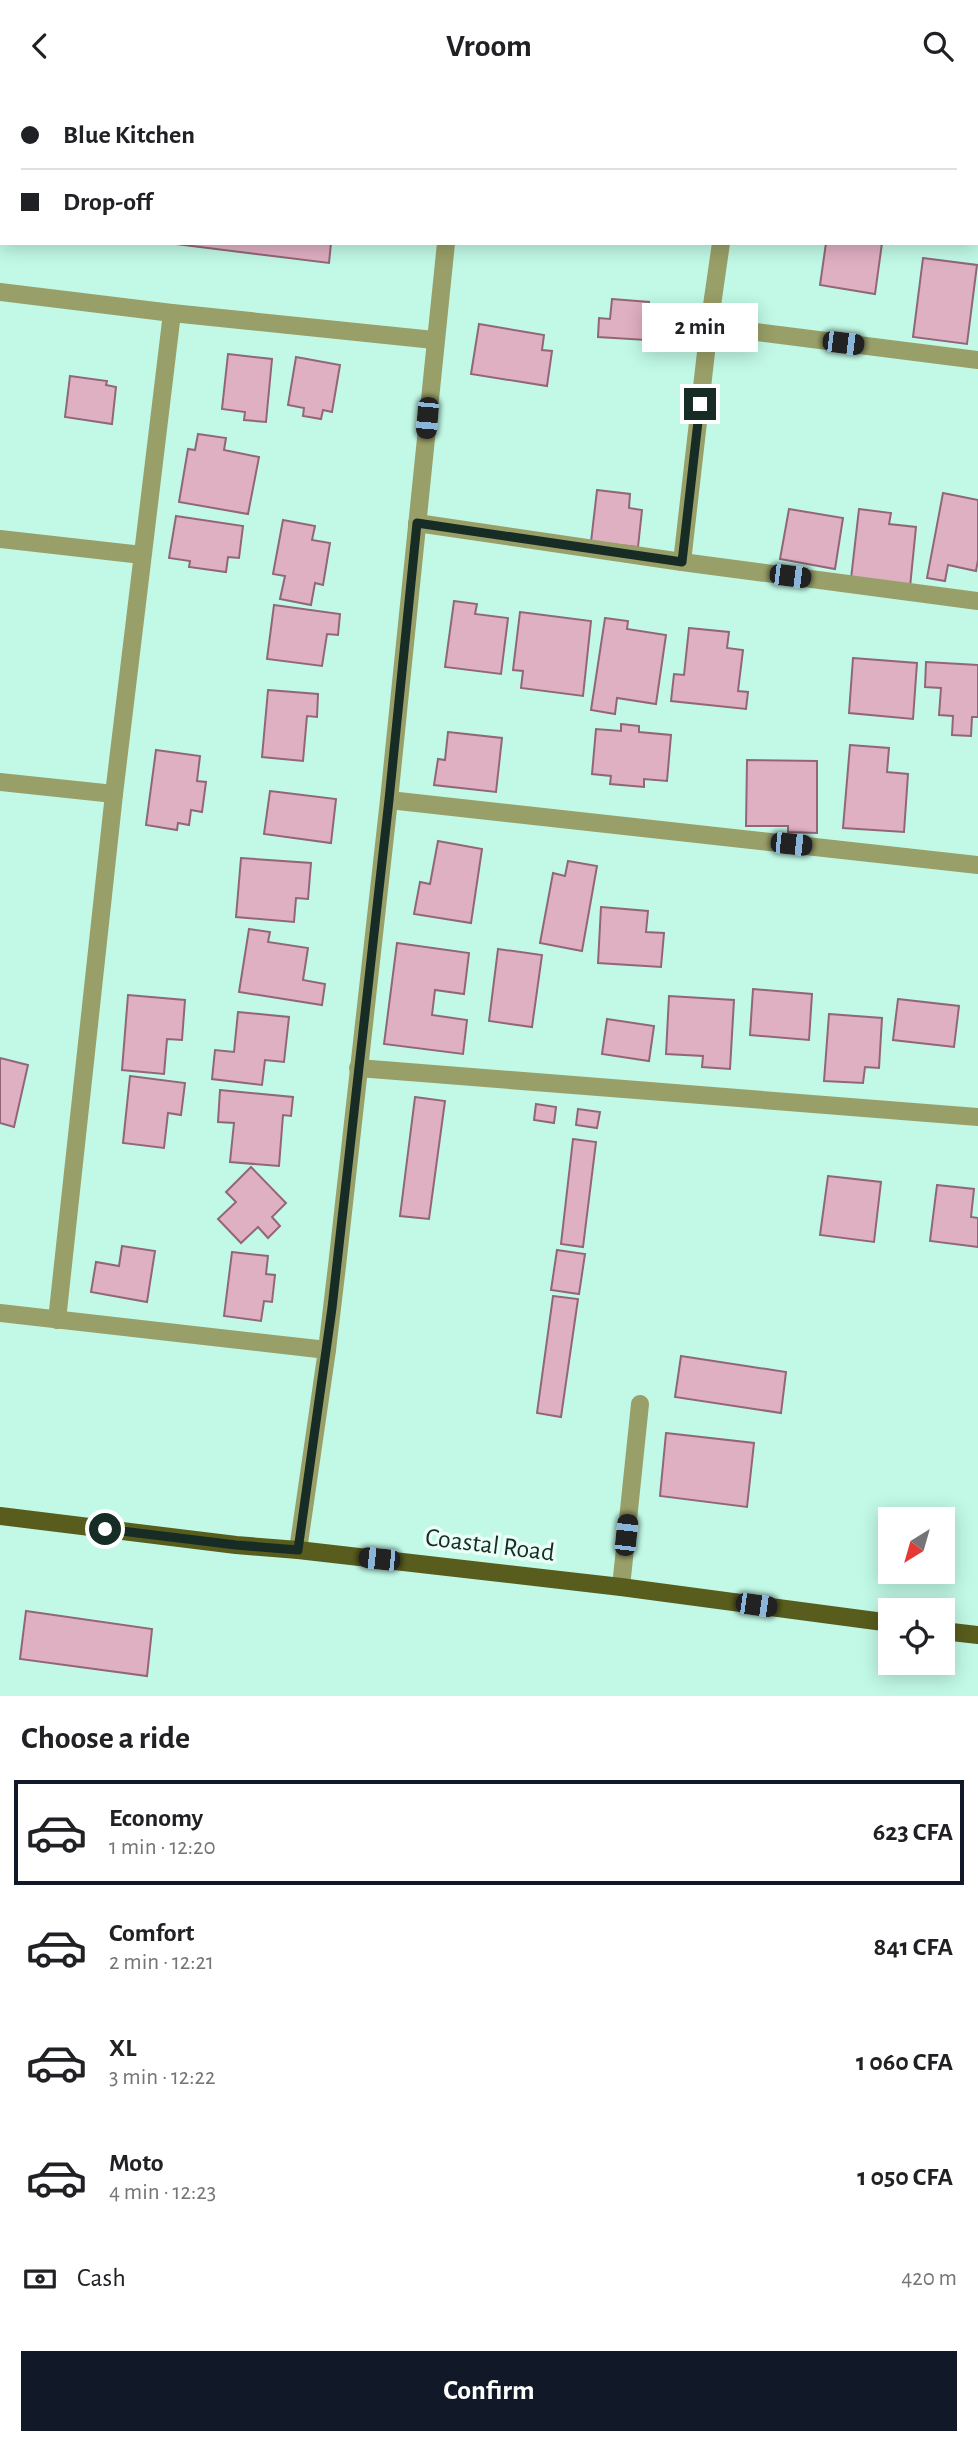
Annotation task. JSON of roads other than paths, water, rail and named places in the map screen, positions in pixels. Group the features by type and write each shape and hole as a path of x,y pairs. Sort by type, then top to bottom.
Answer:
{"main road":[{"name":"Coastal Road","path":"0,1515 236,1545 621,1587 878,1621"},
{"path":"955,1632 978,1635"}],"street":[{"path":"298,1550 327,1350 389,800 434,339 446,245"},
{"path":"682,562 720,245"},
{"path":"0,292 172,313 434,339"},
{"path":"57,1320 114,794 172,313"},
{"path":"709,325 978,360"},
{"path":"417,523 682,562 978,601"},
{"path":"0,539 142,555"},
{"path":"0,782 114,794"},
{"path":"389,800 978,865"},
{"path":"358,1069 978,1117"},
{"path":"0,1313 327,1350"},
{"path":"621,1587 640,1404"}]}
